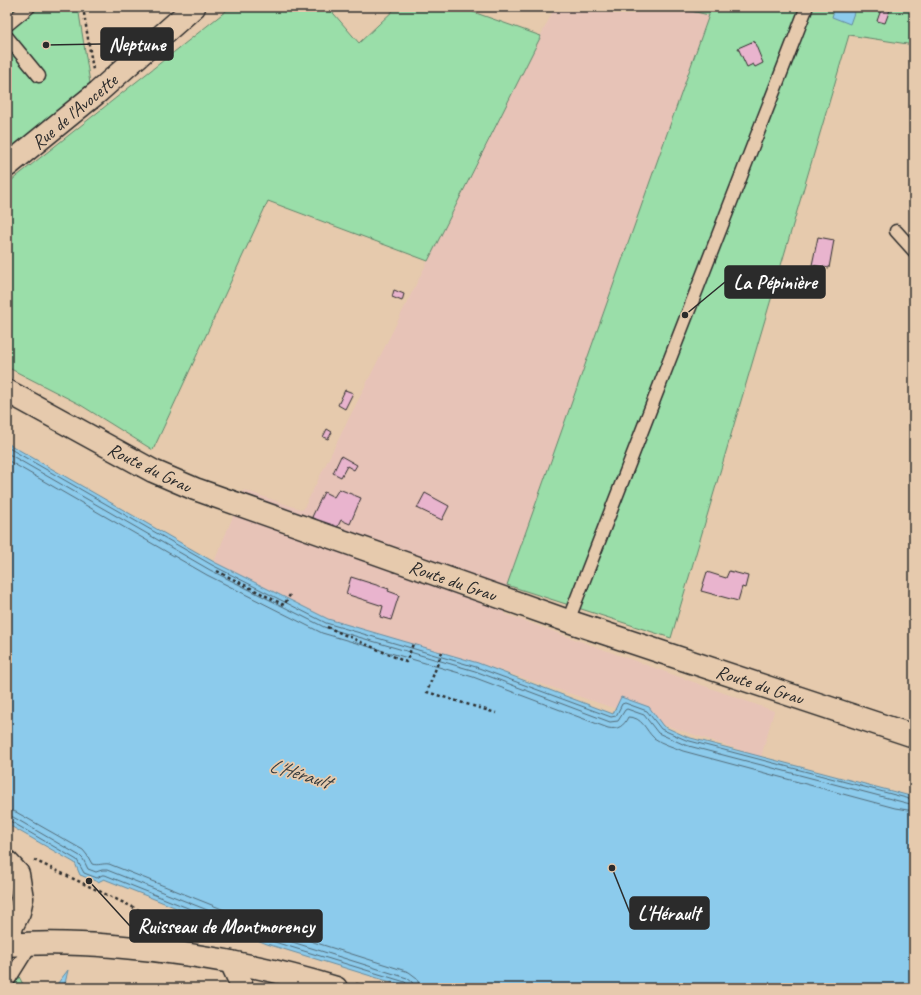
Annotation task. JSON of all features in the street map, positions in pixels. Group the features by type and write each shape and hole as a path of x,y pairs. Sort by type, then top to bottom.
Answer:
{"street":[{"name":"Rue de l'Avocette","path":"7,166 98,92 194,7"},
{"name":"Route du Grau","path":"7,391 153,472 195,489 568,621 914,736"},
{"path":"7,862 18,874 22,898 19,912 12,926 7,945 32,943 76,943 155,949 232,962 300,977 336,988"},
{"path":"232,962 241,984 241,988"}],"lane":[{"path":"7,25 29,7"},
{"path":"568,621 806,9"},
{"path":"7,37 39,76"},
{"path":"896,231 914,251"},
{"path":"7,983 32,943"}],"path":[{"path":"83,7 98,92"},
{"path":"217,571 284,605 290,595"},
{"path":"327,627 406,662 413,644"},
{"path":"442,652 428,692 496,714"},
{"path":"29,858 189,935"}],"shaded area":[{"path":"555,7 673,7 709,15 507,585 505,614 774,711 761,757 478,663 328,619 214,562 244,490 303,510"}],"green space":[{"path":"7,7 78,7 90,83 7,153"},
{"path":"231,7 328,7 359,43 397,7 459,7 541,36 428,261 268,201 153,450 79,404 7,367 7,184"},
{"path":"673,7 914,7 914,45 849,35 671,638 507,585 709,15"},
{"path":"7,954 25,988 7,988"}],"water":[{"path":"835,7 856,7 850,24 832,17"},
{"path":"7,443 214,562 328,619 478,663 613,714 621,697 649,707 663,726 687,737 914,797 914,988 410,988 267,944 104,879 98,882 80,875 75,863 7,824"},
{"path":"68,970 64,988 54,988"}],"building":[{"path":"882,7 891,7 885,23 877,21"},
{"path":"754,41 763,63 755,67 753,64 747,67 738,48"},
{"path":"818,237 834,240 829,268 812,265"},
{"path":"394,290 404,294 402,301 392,297"},
{"path":"345,390 353,393 345,409 338,405"},
{"path":"327,429 332,432 328,439 323,437"},
{"path":"341,456 357,465 354,470 347,466 341,477 333,473"},
{"path":"339,489 361,498 350,524 341,520 336,530 312,517 324,492 334,497"},
{"path":"425,493 449,506 442,520 417,508"},
{"path":"729,571 748,576 745,588 742,587 738,601 701,591 707,572 726,578"},
{"path":"351,577 389,589 388,591 399,595 391,620 380,617 383,606 346,594"}],"place":[{"name":"Neptune","path":"46,45"},
{"name":"La Pépinière","path":"685,315"},
{"name":"L'Hérault","path":"612,868"},
{"name":"Ruisseau de Montmorency","path":"89,881"}]}
